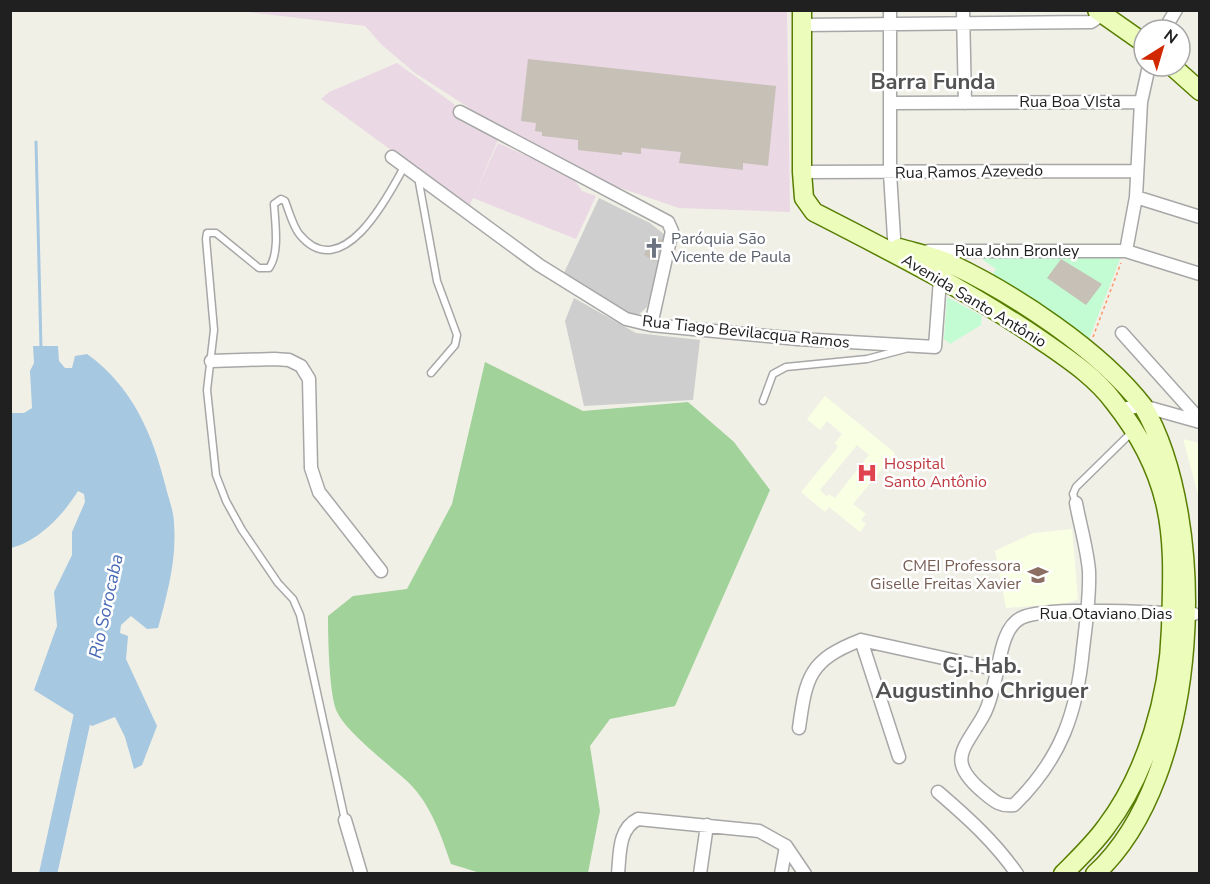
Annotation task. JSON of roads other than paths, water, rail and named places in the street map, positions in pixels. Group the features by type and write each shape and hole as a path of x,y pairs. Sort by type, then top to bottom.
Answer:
{"main road":[{"path":"1106,12 1132,25"},
{"path":"1106,12 1132,33"},
{"name":"Avenida Santo Antônio","path":"803,18 802,172 804,198 814,212 876,244 900,251 1017,301 1088,351 1143,406 1173,458 1188,515 1193,565 1194,646 1176,740 1158,782 1128,835 1111,859 1095,873"},
{"path":"1185,78 1200,91"},
{"name":"Avenida Santo Antônio","path":"945,271 1078,365 1120,409 1134,429 1150,458 1165,501 1172,568 1170,647 1161,700 1149,744 1135,779 1107,826 1063,873"},
{"path":"1172,568 1193,565"}],"street":[{"path":"803,18 963,16 1091,21 1106,12"},
{"path":"963,16 965,103"},
{"path":"890,17 892,103 890,173 900,251"},
{"path":"1126,251 1136,197 1141,102 1146,78"},
{"name":"Rua Boa VIsta","path":"892,103 1141,102"},
{"path":"460,112 668,222 672,231 651,325"},
{"name":"Rua Tiago Bevilacqua Ramos","path":"392,158 539,265 626,320 651,325 910,347 935,347 945,271"},
{"name":"Rua Ramos Azevedo","path":"802,172 1136,171"},
{"path":"1136,197 1200,217"},
{"name":"Rua John Bronley","path":"900,251 1126,251 1200,274"},
{"path":"1122,333 1200,421"},
{"path":"211,361 274,359 289,360 301,366 309,379 311,468 319,492 381,571"},
{"path":"1120,409 1143,406 1200,421"},
{"path":"799,728 805,689 814,668 844,647 861,640 998,670 989,704 962,749 961,767 974,784 998,804 1014,805 1048,766 1061,745 1081,679 1089,612 1089,569 1076,503"},
{"name":"Rua Otaviano Dias","path":"998,670 1009,629 1018,619 1028,615 1089,612 1194,614"},
{"path":"861,640 899,756"},
{"path":"938,792 1004,854 1017,873"},
{"path":"345,819 361,873"},
{"path":"618,873 622,839 630,824 638,819 759,831 786,846 805,873"},
{"path":"700,873 707,825"},
{"path":"782,873 786,846"}],"lane":[{"path":"345,819 300,615 293,599 278,583 242,530 226,501 216,475 207,390 214,330 206,239 207,233 216,232 259,268 269,268 273,262 275,242 274,204 281,199 285,201 299,234 309,243 326,250 343,246 357,238 386,202 405,166"},
{"path":"418,176 437,281 457,335 455,345 431,373"},
{"path":"763,401 773,374 786,367 867,359 910,347"},
{"path":"1076,503 1073,494 1076,488 1134,429"}],"water":[{"path":"33,346 58,346 59,361 65,368 72,368 75,356 87,354 117,381 139,414 155,449 172,510 175,537 173,564 158,628 147,629 131,616 121,625 120,633 128,636 126,659 157,726 142,765 134,769 125,737 115,717 92,726 34,690 57,626 54,592 72,555 72,532 85,502 84,494 78,491 65,509 41,533 11,548 11,413 24,413 32,408 30,371 34,363"}],"waterway":[{"path":"36,142 41,348"},
{"name":"Rio Sorocaba","path":"48,874 87,696"}],"place":[{"name":"Paróquia São Vicente de Paula","path":"654,248"},
{"name":"Hospital Santo Antônio","path":"867,473"},
{"name":"CMEI Professora Giselle Freitas Xavier","path":"1038,575"}],"district":[{"name":"Barra Funda","path":"933,82"},
{"name":"Cj. Hab. Augustinho Chriguer","path":"982,678"}]}
